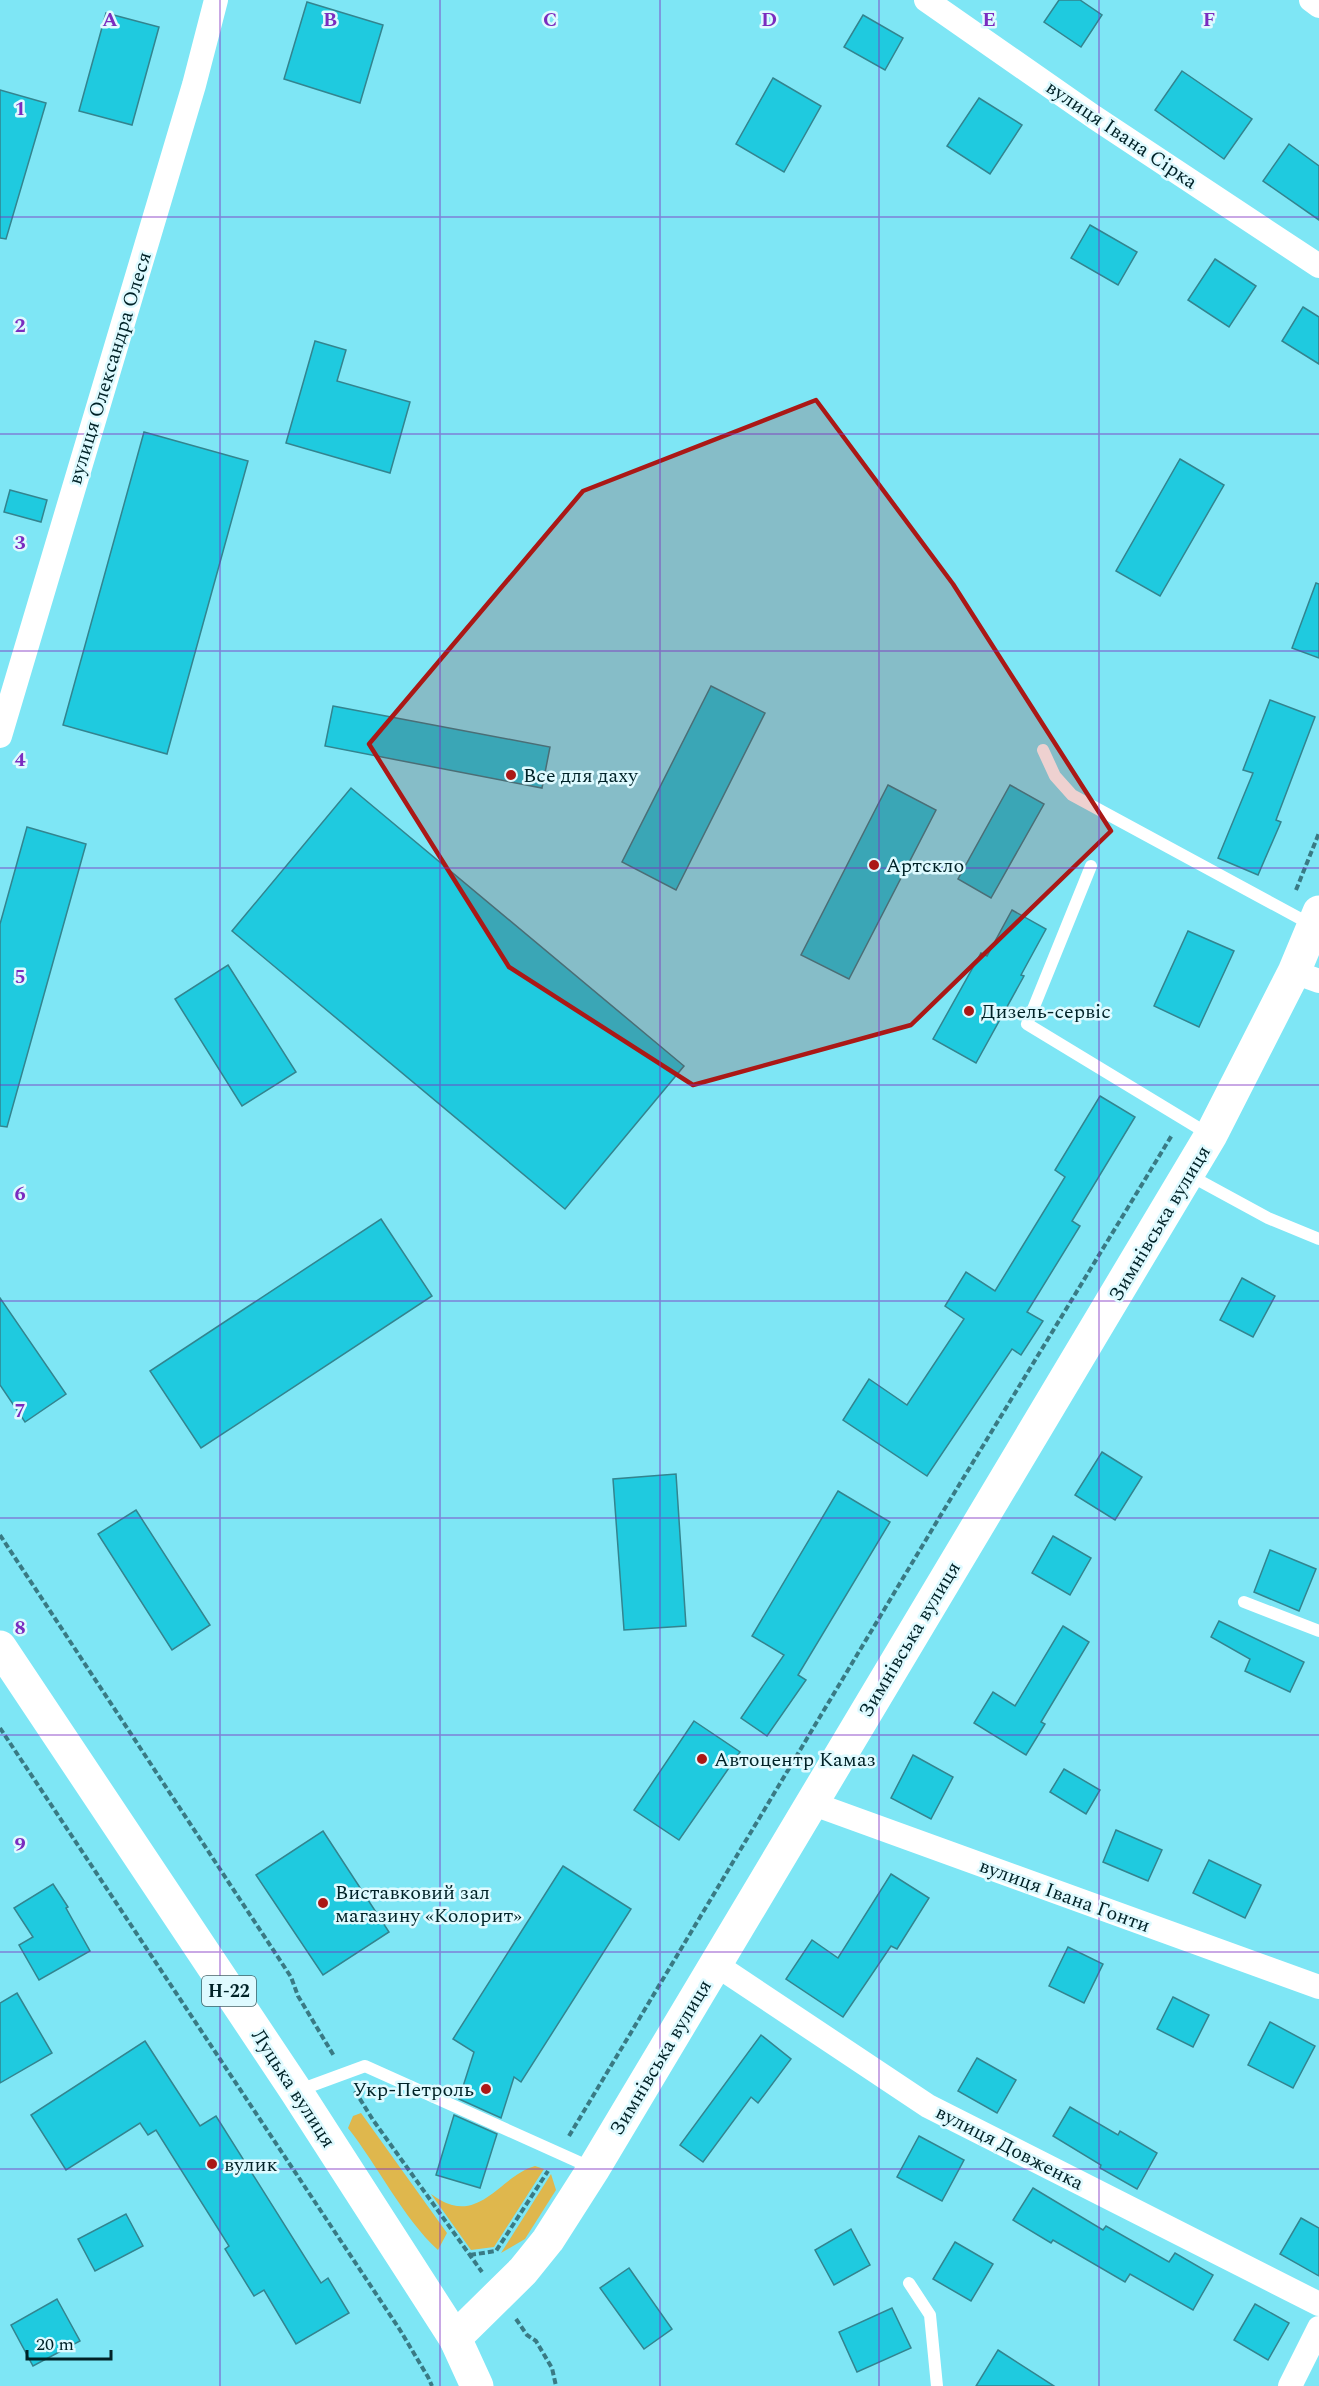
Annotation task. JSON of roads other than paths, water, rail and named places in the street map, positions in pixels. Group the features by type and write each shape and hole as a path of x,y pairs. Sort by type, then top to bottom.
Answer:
{"main road":[{"name":"Зимнівська вулиця","path":"455,2338 523,2271 548,2240 594,2168 1307,976 1306,916"},
{"name":"Луцька вулиця","path":"0,1647 296,2091 455,2338 477,2386"}],"street":[{"name":"вулиця Олександра Олеся","path":"0,736 198,86 216,0"},
{"name":"вулиця Івана Сірка","path":"926,0 1094,117 1319,266"},
{"path":"1311,0 1319,6"},
{"name":"вулиця Івана Гонти","path":"811,1803 1319,1987"},
{"name":"вулиця Довженка","path":"715,1964 928,2106 1319,2304"},
{"path":"1290,2386 1319,2328"}],"lane":[{"path":"1043,750 1055,776 1072,795 1306,916"},
{"path":"1091,866 1027,1024 1211,1136"},
{"path":"1188,1175 1268,1218 1319,1239"},
{"path":"1244,1602 1319,1631"},
{"path":"296,2091 365,2066 594,2168"},
{"path":"909,2283 930,2315 937,2386"}],"place":[{"name":"Все для даху","path":"511,775"},
{"name":"Артскло","path":"874,865"},
{"name":"Дизель-сервіс","path":"969,1011"},
{"name":"Автоцентр Камаз","path":"702,1759"},
{"name":"Виставковий зал магазину «Колорит»","path":"323,1903"},
{"name":"Укр-Петроль","path":"486,2089"},
{"name":"вулик","path":"212,2164"}]}
